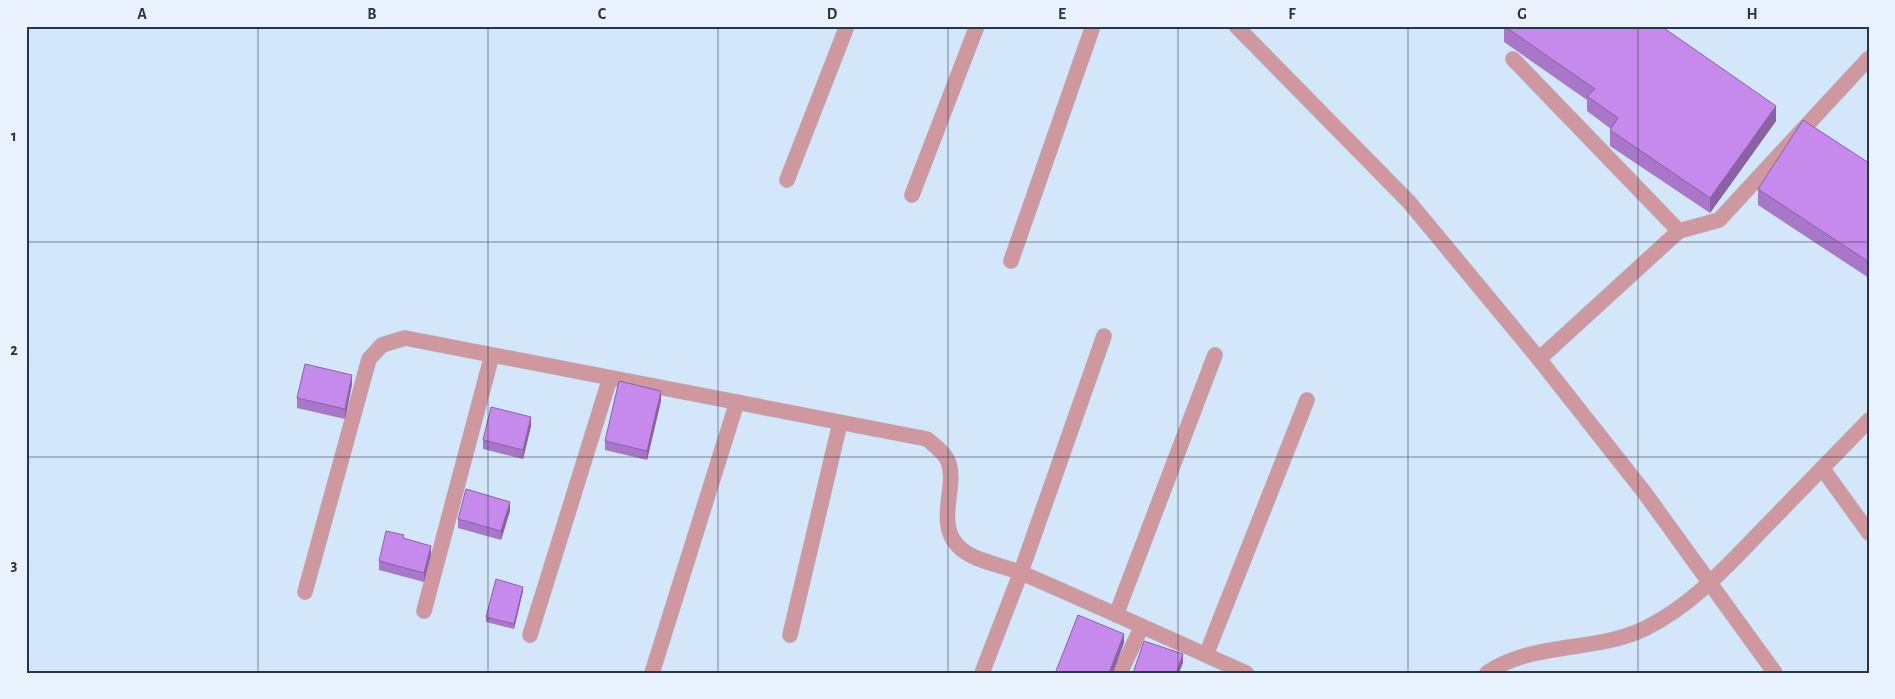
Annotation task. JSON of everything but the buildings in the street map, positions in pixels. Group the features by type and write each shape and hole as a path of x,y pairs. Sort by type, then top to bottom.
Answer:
{"street":[{"path":"787,180 847,26"},
{"path":"912,195 977,26"},
{"path":"1011,261 1093,26"},
{"path":"1236,26 1409,202 1539,359 1644,492 1775,673"},
{"path":"1539,359 1679,231 1719,220 1869,58"},
{"path":"1513,59 1679,231"},
{"path":"982,673 1021,572 1104,336"},
{"path":"305,592 369,359 382,345 404,338 927,439 944,454 949,464 946,505 950,534 958,546 974,556 1021,572 1246,673"},
{"path":"424,612 492,355"},
{"path":"1116,615 1215,355"},
{"path":"530,635 610,378"},
{"path":"1206,655 1307,400"},
{"path":"652,673 737,402"},
{"path":"1487,673 1501,663 1540,653 1606,642 1645,628 1678,608 1710,584 1869,420"},
{"path":"790,635 840,422"},
{"path":"1822,468 1869,533"},
{"path":"1120,673 1142,626"}]}
